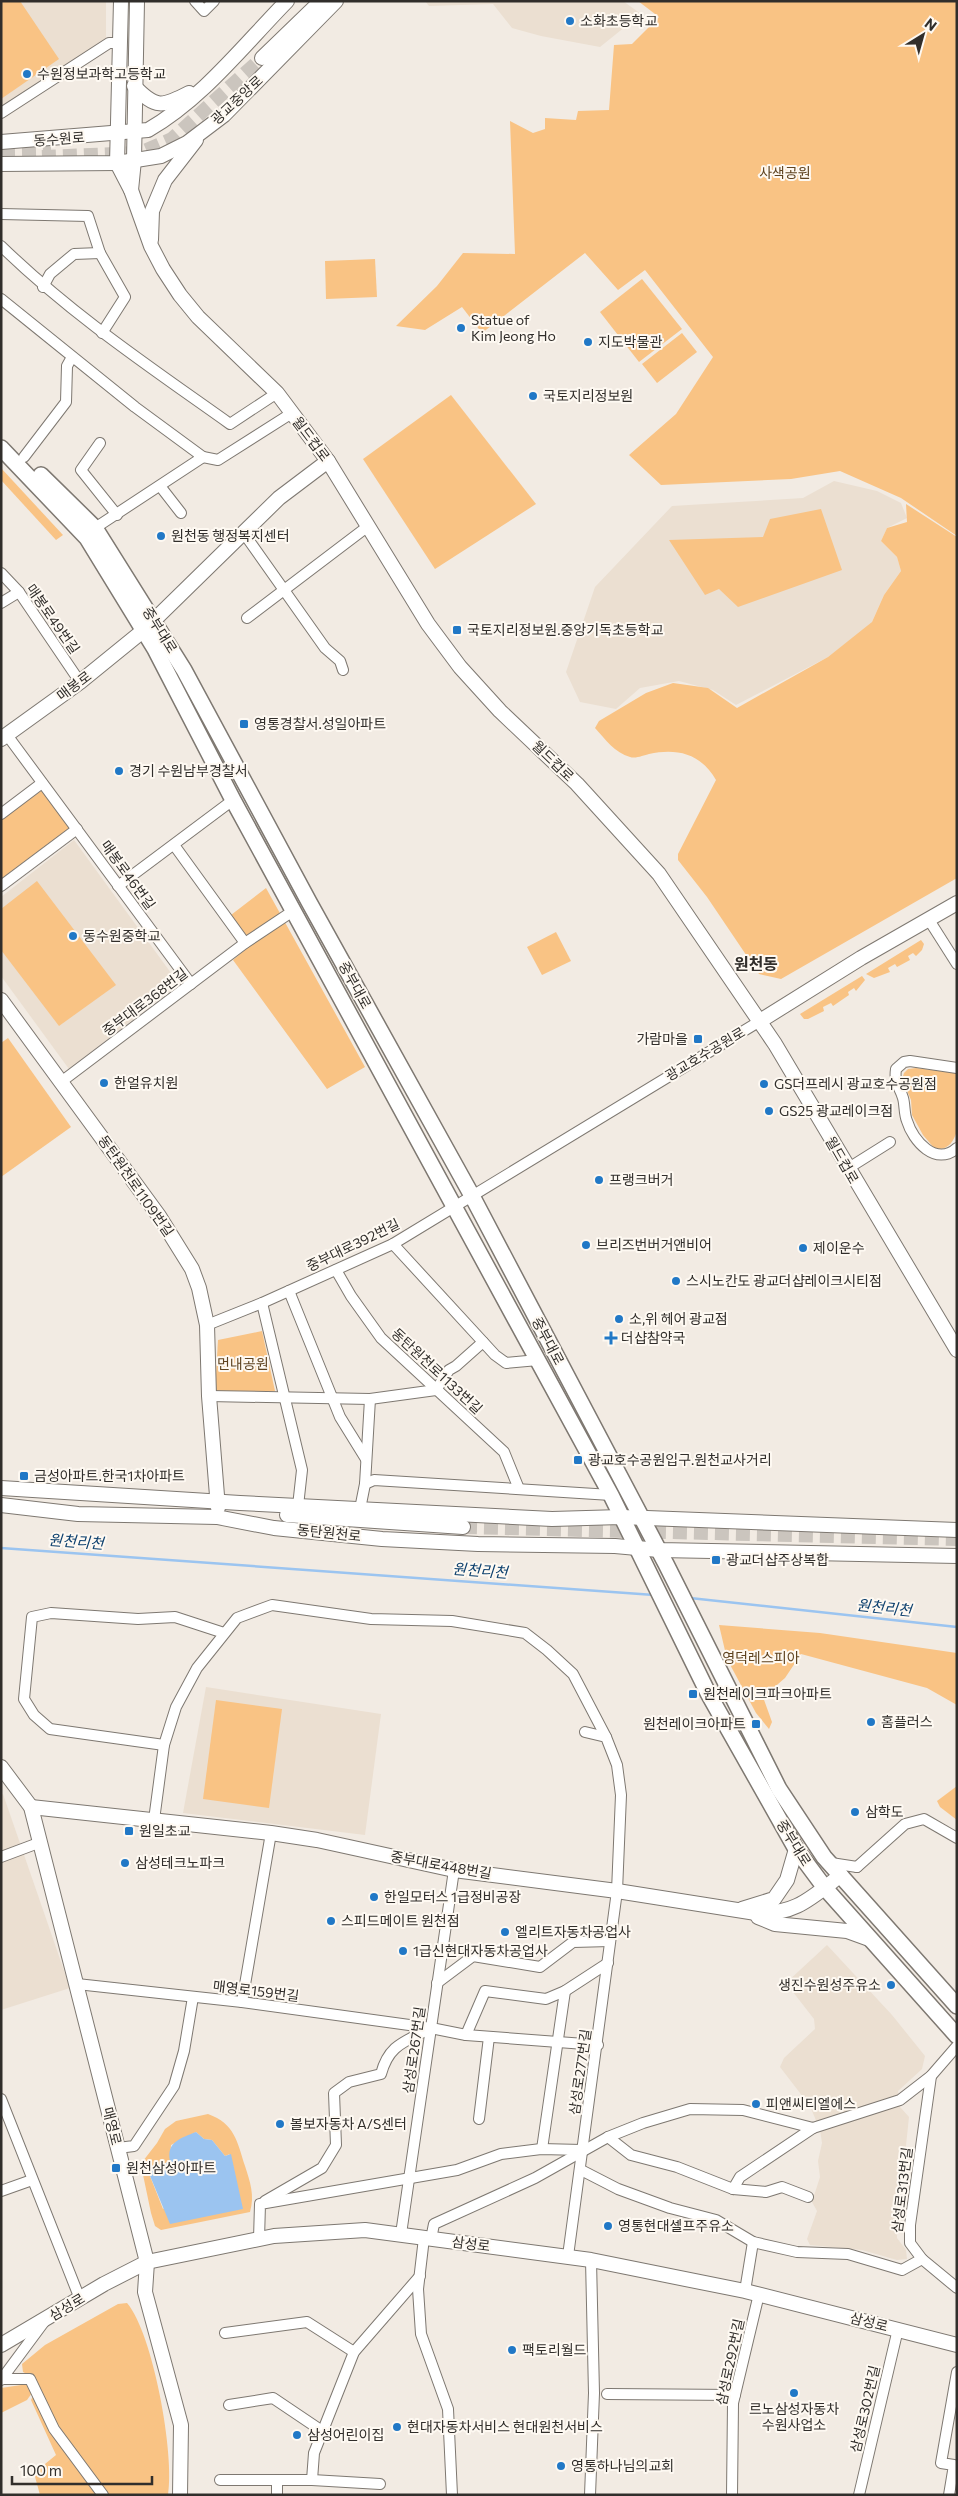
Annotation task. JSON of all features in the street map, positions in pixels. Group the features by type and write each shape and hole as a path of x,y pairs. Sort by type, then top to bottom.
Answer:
{"main road":[{"name":"중부대로","path":"1,435 95,528 150,625 169,677 233,800 611,1495 708,1693 796,1849 825,1888 957,2036"},
{"name":"중부대로","path":"1,448 87,538 184,670 309,902 471,1194 659,1550 779,1789 830,1863 957,2006"},
{"path":"169,677 184,670"},
{"path":"854,1921 862,1916 867,1917 903,1955 912,1955"}],"street":[{"name":"월드컵로","path":"121,1 117,163 131,190 151,246 180,295 198,317 277,393 328,461 428,624 460,667 500,712 577,784 659,874 760,1021 957,1350"},
{"name":"월드컵로","path":"131,190 134,160 137,1"},
{"path":"195,1 204,11 214,1"},
{"path":"117,135 148,130 168,118 205,85 286,1"},
{"path":"308,1 260,55 321,1"},
{"name":"광교중앙로","path":"117,163 161,156 187,143 224,115 336,1"},
{"path":"1,113 109,43 119,43"},
{"path":"134,86 146,98 156,104 168,104 205,85"},
{"path":"151,246 152,211 166,180 203,130"},
{"name":"동수원로","path":"1,142 117,135"},
{"name":"동수원로","path":"1,164 117,163"},
{"path":"1,214 88,216 100,253 125,297 102,333"},
{"path":"1,246 43,287 102,333 230,424 277,393"},
{"path":"43,287 50,274 74,254 100,253"},
{"path":"1,299 134,407 203,457 218,460 292,414"},
{"path":"24,458 66,402 66,366 72,357"},
{"path":"100,443 81,470 117,515"},
{"path":"95,528 203,457"},
{"name":"매봉로","path":"4,737 80,682 150,625 278,498 328,461"},
{"path":"160,486 181,513"},
{"path":"246,618 367,527"},
{"path":"243,532 282,590 313,628 325,648 340,661 343,670"},
{"name":"매봉로49번길","path":"1,573 19,592 80,682"},
{"path":"1,603 19,592"},
{"name":"매봉로46번길","path":"4,737 77,829 191,984"},
{"path":"1,814 42,783"},
{"path":"118,886 233,800"},
{"path":"1,886 77,829"},
{"path":"174,845 245,943"},
{"name":"광교호수공원로","path":"454,1205 862,958 957,903"},
{"name":"중부대로368번길","path":"61,1082 245,943 293,911"},
{"path":"929,920 957,964"},
{"name":"동탄원천로1109번길","path":"1,1000 159,1216 192,1269 199,1288 207,1325 208,1396 218,1501 217,1518"},
{"path":"957,1068 910,1061 904,1062 896,1069 894,1080 903,1098 907,1122 921,1145 931,1154 945,1155 957,1148"},
{"path":"847,1169 890,1142"},
{"name":"중부대로392번길","path":"207,1325 262,1303 393,1244 454,1205"},
{"name":"중부대로","path":"393,1244 483,1342 506,1364 538,1360"},
{"name":"동탄원천로1133번길","path":"336,1270 350,1296 381,1338 504,1452 519,1489"},
{"path":"289,1291 340,1417 366,1459"},
{"path":"262,1303 302,1470 298,1506"},
{"path":"208,1396 370,1399 436,1390 449,1370 483,1342"},
{"path":"360,1509 364,1484 370,1399"},
{"path":"364,1484 374,1480 611,1495"},
{"name":"동탄원천로","path":"1,1488 552,1519 621,1517 957,1530"},
{"path":"217,1518 463,1532 275,1514 218,1501"},
{"name":"동탄원천로","path":"1,1505 78,1514 217,1518 274,1528 382,1539 639,1554 659,1550 957,1556"},
{"name":"삼성로277번길","path":"154,1820 164,1745 176,1707 197,1668 237,1618 272,1605 371,1619 452,1621 525,1634 547,1650 572,1674 606,1737 617,1765 621,1795 617,1891 598,2045 568,2256"},
{"path":"164,1745 50,1729 34,1715 24,1699 32,1617 51,1613 138,1619 175,1617 224,1633"},
{"path":"585,1732 606,1737"},
{"name":"매영로","path":"1,1767 31,1807 78,1984 147,2262 145,2292 181,2425 180,2495"},
{"name":"중부대로448번길","path":"31,1807 271,1833 316,1840 454,1870 741,1909 756,1914 775,1914 800,1906 841,1876"},
{"path":"855,1891 854,1879 857,1867 905,1824 924,1819 957,1838"},
{"path":"242,2002 271,1833"},
{"path":"1,1857 41,1842"},
{"path":"741,1909 774,1899 787,1880 796,1849"},
{"path":"830,1863 857,1867"},
{"name":"삼성로267번길","path":"401,2234 454,1870"},
{"path":"741,1909 775,1924 847,1931 869,1939"},
{"path":"437,1983 473,1956 540,1967 573,1942 610,1941"},
{"path":"466,2035 485,1991 546,1999 565,1991 608,1964"},
{"name":"매영로159번길","path":"78,1984 242,2002 431,2028 466,2035 598,2045"},
{"path":"542,2149 565,1991"},
{"path":"118,2148 134,2146 174,2086 184,2051 193,1997"},
{"path":"260,2204 322,2168 336,2145 334,2093 348,2082 381,2074 386,2058 397,2046 431,2028"},
{"path":"479,2119 489,2036"},
{"path":"733,2189 740,2177 814,2128 900,2100 931,2076 957,2046"},
{"name":"삼성로313번길","path":"931,2076 910,2225 910,2243 922,2259 957,2288"},
{"path":"1,2099 80,2299"},
{"path":"452,2495 448,2409 420,2334 420,2276 427,2238 434,2224 535,2178 608,2137 643,2122 690,2109 743,2110 814,2128"},
{"path":"608,2137 631,2155 677,2167 733,2189 766,2192 782,2187 808,2198"},
{"path":"260,2204 457,2170 501,2154 542,2149 583,2150"},
{"path":"581,2170 618,2189 670,2208 716,2220 753,2242 797,2252 848,2254 902,2270 922,2259"},
{"path":"1,2191 32,2180"},
{"path":"259,2239 260,2204"},
{"name":"삼성로","path":"1,2345 147,2262 259,2239 366,2230 591,2260 752,2293 957,2345"},
{"name":"삼성로292번길","path":"732,2495 735,2395 752,2293 753,2242"},
{"path":"590,2495 594,2393 591,2260"},
{"path":"312,2480 314,2453 354,2352 420,2276"},
{"path":"2,2380 46,2319"},
{"path":"225,2333 308,2322 354,2352"},
{"name":"삼성로302번길","path":"859,2495 898,2329"},
{"path":"950,2495 954,2465 941,2463 957,2372"},
{"path":"2,2380 30,2379 54,2429 103,2495"},
{"path":"607,2394 735,2395"},
{"path":"229,2405 273,2398 322,2431"},
{"path":"220,2480 312,2480 380,2484"},
{"path":"277,2480 277,2495"}],"shaded area":[{"name":"수원정보과학고등학교","path":"1,1 106,1 106,39 1,108"},
{"name":"소화초등학교","path":"425,1 623,1 641,14 600,47 541,36 512,28 493,4 429,6"},
{"path":"834,481 877,491 901,503 907,518 887,528 881,541 897,557 901,571 884,595 871,624 828,657 736,705 713,690 679,681 640,688 616,709 580,702 566,672 595,587 672,506 803,498"},
{"name":"동수원중학교","path":"74,840 179,984 69,1069 1,976 1,897"},
{"path":"206,1687 381,1714 365,1835 183,1813"},
{"path":"3,1794 70,1988 1,2010 1,1795"},
{"path":"827,1945 892,2015 925,2056 922,2069 898,2091 900,2107 909,2117 897,2231 897,2238 906,2250 907,2259 897,2260 862,2250 810,2245 807,2239 817,2211 812,2202 820,2177 818,2161 822,2143 820,2130 810,2106 780,2067 784,2058 815,2029 814,2019 786,1983"}],"green space":[{"path":"1,1 20,1 59,59 1,99"},
{"name":"사색공원","path":"638,1 957,1 957,536 901,498 840,471 791,479 661,485 629,455 676,414 713,357 645,270 618,290 585,253 482,333 462,307 425,330 396,326 437,286 463,253 515,254 510,121 533,133 545,129 545,118 576,120 578,111 609,110 614,45 632,44 659,17"},
{"path":"375,259 377,297 326,299 325,261"},
{"path":"642,279 682,329 639,362 600,312"},
{"path":"682,333 697,352 657,383 642,364"},
{"path":"451,395 536,504 435,569 363,459"},
{"path":"1,468 63,535 56,540 1,480"},
{"path":"906,504 957,537 957,878 781,979 759,974 707,897 678,860 678,854 716,780 710,771 696,759 679,753 660,752 635,758 630,757 611,745 595,728 599,721 646,693 673,683 708,688 737,708 828,657 872,622 884,595 901,571 897,557 881,541 887,528 907,522"},
{"path":"821,509 842,570 738,607 719,589 705,595 669,540 763,537 770,519"},
{"path":"42,790 70,828 1,879 1,820"},
{"path":"37,881 116,985 59,1026 1,950 1,909"},
{"path":"266,888 365,1067 327,1089 233,960 252,944 231,915"},
{"path":"556,932 571,961 542,975 527,947"},
{"path":"921,940 924,944 922,950 916,956 913,953 908,956 910,960 897,967 895,964 888,968 890,972 874,978 866,974"},
{"path":"862,976 865,980 856,991 854,988 848,992 849,995 833,1006 831,1003 823,1007 824,1011 808,1019 804,1019 800,1014"},
{"path":"8,1038 71,1127 1,1177 1,1043"},
{"path":"916,1068 957,1073 957,1131 952,1142 947,1147 935,1149 923,1135 912,1115 911,1100 902,1079 908,1069"},
{"name":"먼내공원","path":"262,1331 275,1391 215,1391 218,1340"},
{"name":"영덕레스피아","path":"719,1625 820,1633 957,1653 957,1705 927,1688 801,1654 785,1678 763,1697 772,1722 769,1729 756,1713 727,1659"},
{"path":"216,1700 282,1709 269,1808 203,1799"},
{"path":"957,1786 957,1820 940,1807 937,1801"},
{"path":"208,2114 224,2123 234,2134 250,2183 252,2200 250,2212 161,2230 155,2226 142,2170 143,2161 165,2129 176,2121","holes":["196,2132 204,2139 212,2140 225,2156 230,2154 163,2209 148,2171 170,2161 171,2145"]},
{"path":"127,2303 137,2318 145,2340 160,2395 168,2452 168,2495 107,2495 62,2431 47,2406 35,2378 23,2372 22,2364 45,2345 118,2304"},
{"path":"28,2384 34,2390 27,2400 1,2413 1,2388"},
{"path":"33,2396 98,2495 40,2495 34,2473 56,2455 31,2400"}],"water":[{"path":"196,2132 204,2139 212,2140 225,2156 231,2154 243,2209 170,2224 148,2171 170,2161 170,2149 173,2145 180,2139"}],"waterway":[{"name":"원천리천","path":"1,1548 654,1595"},
{"name":"원천리천","path":"690,1598 957,1627"}],"tunnel":[{"path":"42,157 140,153 172,139 262,58"},
{"path":"1,153 51,152"},
{"path":"463,1527 957,1539"}],"place":[{"name":"소화초등학교","path":"570,21"},
{"name":"수원정보과학고등학교","path":"27,74"},
{"name":"Statue of Kim Jeong Ho","path":"461,328"},
{"name":"지도박물관","path":"588,342"},
{"name":"국토지리정보원","path":"533,396"},
{"name":"원천동 행정복지센터","path":"161,536"},
{"name":"국토지리정보원.중앙기독초등학교","path":"457,630"},
{"name":"영통경찰서.성일아파트","path":"244,724"},
{"name":"경기 수원남부경찰서","path":"119,771"},
{"name":"동수원중학교","path":"73,936"},
{"name":"가람마을","path":"698,1039"},
{"name":"한얼유치원","path":"104,1083"},
{"name":"GS더프레시 광교호수공원점","path":"764,1084"},
{"name":"GS25 광교레이크점","path":"769,1111"},
{"name":"프랭크버거","path":"599,1180"},
{"name":"브리즈번버거앤비어","path":"586,1245"},
{"name":"제이운수","path":"803,1248"},
{"name":"스시노칸도 광교더샵레이크시티점","path":"676,1281"},
{"name":"소,위 헤어 광교점","path":"619,1319"},
{"name":"더샵참약국","path":"611,1338"},
{"name":"광교호수공원입구.원천교사거리","path":"578,1460"},
{"name":"금성아파트.한국1차아파트","path":"24,1476"},
{"name":"광교더샵주상복합","path":"716,1560"},
{"name":"원천레이크파크아파트","path":"693,1694"},
{"name":"홈플러스","path":"871,1722"},
{"name":"원천레이크아파트","path":"756,1724"},
{"name":"삼학도","path":"855,1812"},
{"name":"원일초교","path":"129,1831"},
{"name":"삼성테크노파크","path":"125,1863"},
{"name":"한일모터스 1급정비공장","path":"374,1897"},
{"name":"스피드메이트 원천점","path":"331,1921"},
{"name":"엘리트자동차공업사","path":"505,1932"},
{"name":"1급신현대자동차공업사","path":"403,1951"},
{"name":"생진수원성주유소","path":"891,1985"},
{"name":"피앤씨티엘에스","path":"756,2104"},
{"name":"볼보자동차 A/S센터","path":"280,2124"},
{"name":"원천삼성아파트","path":"116,2168"},
{"name":"영통현대셀프주유소","path":"608,2226"},
{"name":"팩토리월드","path":"512,2350"},
{"name":"르노삼성자동차 수원사업소","path":"794,2393"},
{"name":"현대자동차서비스 현대원천서비스","path":"397,2427"},
{"name":"삼성어린이집","path":"297,2435"},
{"name":"영통하나님의교회","path":"561,2466"}],"district":[{"name":"원천동","path":"756,964"}]}
